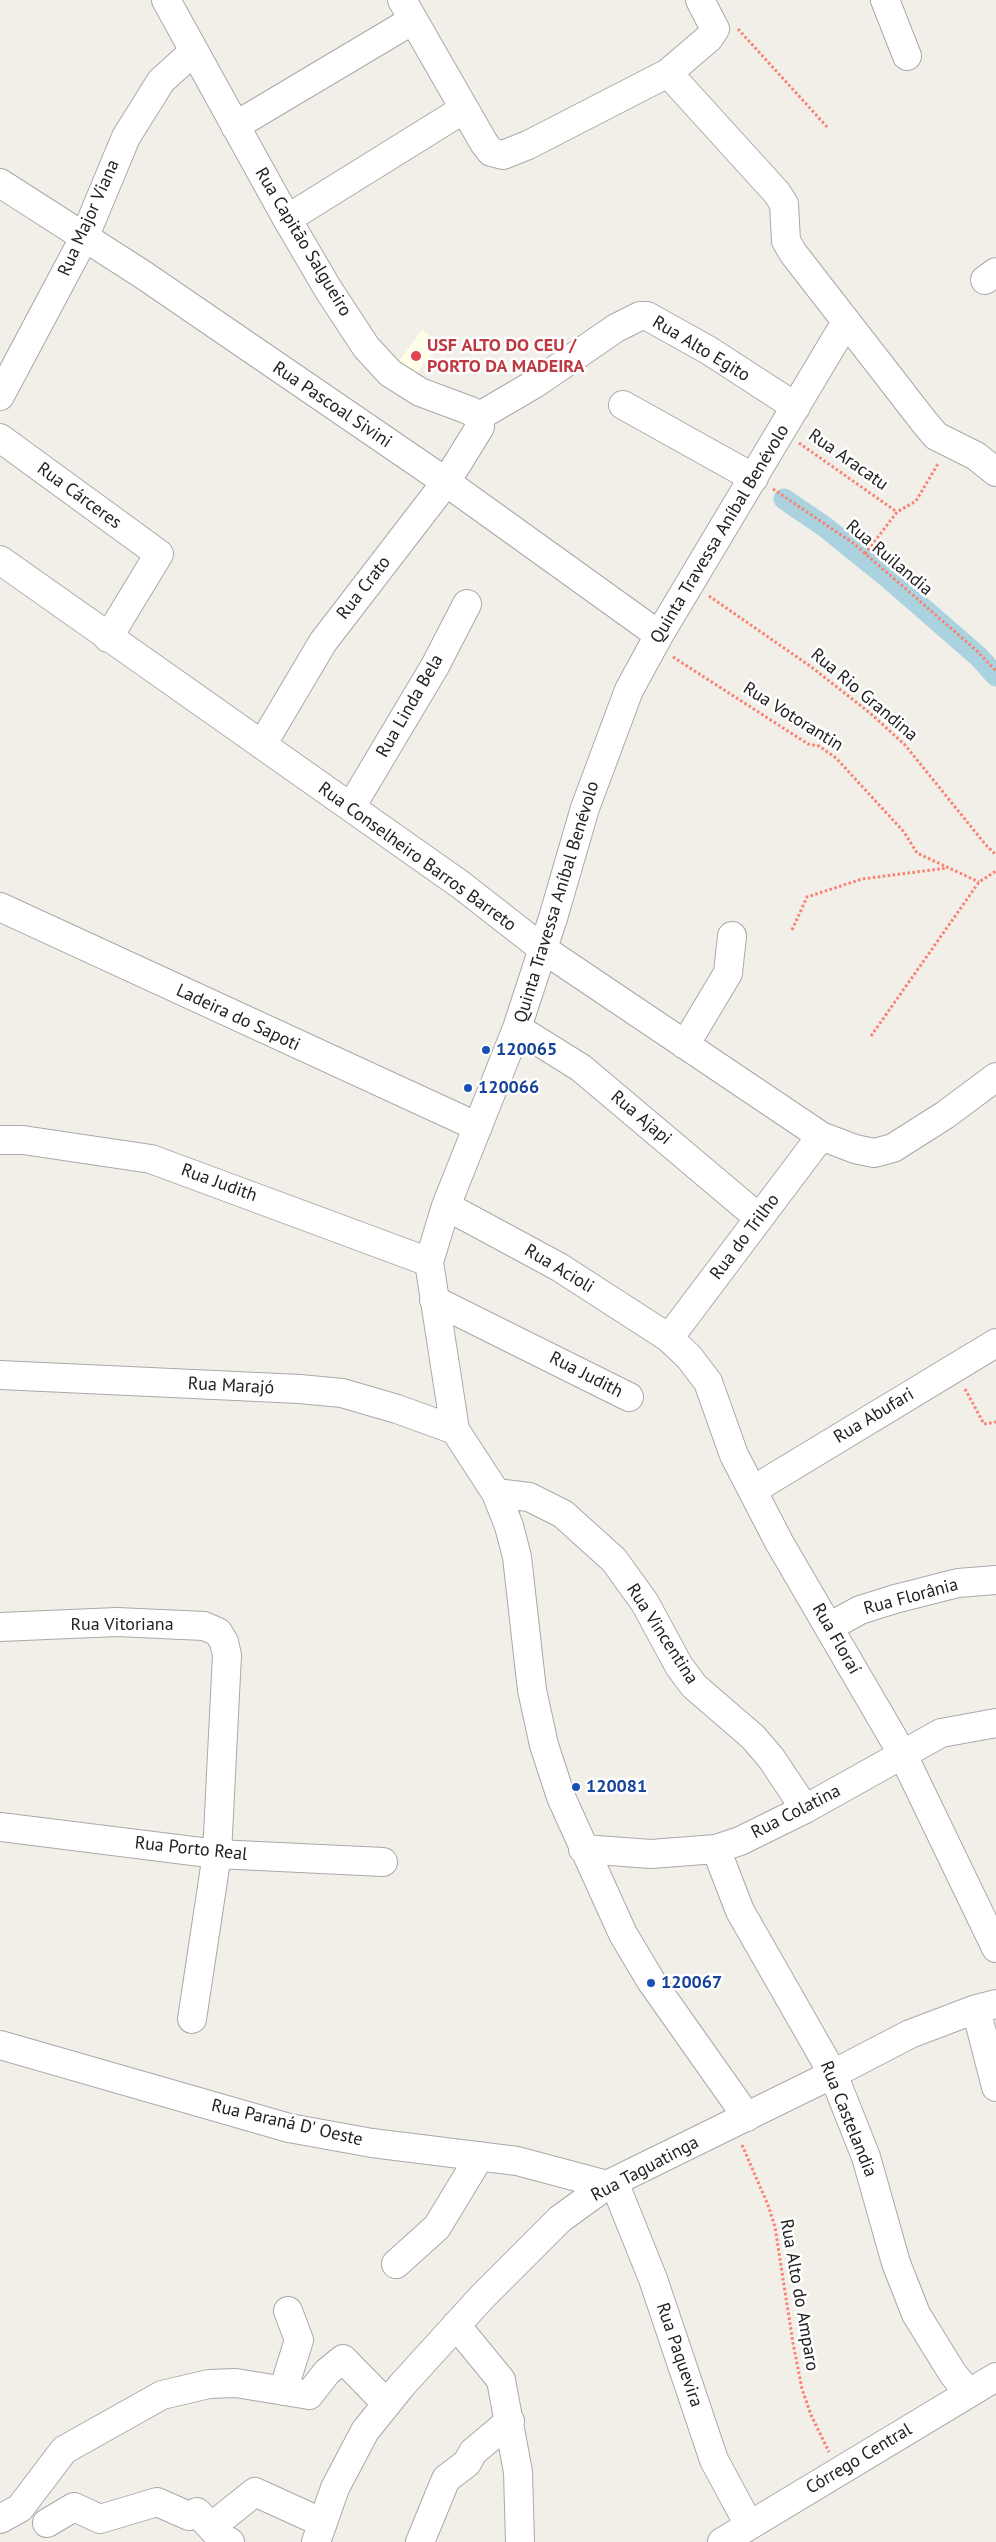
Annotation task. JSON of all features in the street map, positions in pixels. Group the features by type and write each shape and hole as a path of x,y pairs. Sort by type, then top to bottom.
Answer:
{"street":[{"name":"Rua Capitão Salgueiro","path":"166,0 193,52 287,219 366,347 390,373 420,392 471,411 476,427"},
{"path":"884,0 907,56"},
{"path":"235,126 408,10 484,143 492,152 503,155 528,145 668,72 709,38 715,30 707,11"},
{"name":"Rua Major Viana","path":"0,396 84,238 126,137 161,81 193,52"},
{"path":"668,72 777,193 784,204 786,241 925,423 936,436 976,456 996,472"},
{"path":"287,219 464,108"},
{"name":"Rua Pascoal Sivini","path":"0,182 142,274 446,482 657,640"},
{"name":"Rua Alto Egito","path":"476,427 616,328 640,316 647,316 708,350 796,407"},
{"name":"Quinta Travessa Aníbal Benévolo","path":"739,2120 650,1981 623,1934 561,1797 544,1745 532,1690 517,1557 509,1526 496,1493 455,1430 429,1262 446,1206 517,1028 597,773 630,690 690,583 846,322"},
{"path":"623,405 754,478"},
{"name":"Rua Crato","path":"262,745 323,642 446,482 476,427"},
{"name":"Rua Cárceres","path":"0,438 159,554 108,638"},
{"name":"Rua Conselheiro Barros Barreto","path":"0,560 108,638 461,885 543,949 821,1136 855,1149 874,1153 893,1148 945,1115 996,1077"},
{"name":"Rua Linda Bela","path":"351,807 435,666 466,604"},
{"name":"Ladeira do Sapoti","path":"0,907 478,1127"},
{"path":"685,1044 728,973 732,936"},
{"name":"Rua Ajapi","path":"517,1028 581,1068 759,1218"},
{"name":"Rua do Trilho","path":"669,1338 821,1136"},
{"name":"Rua Judith","path":"0,1140 23,1140 151,1159 429,1262"},
{"name":"Rua Acioli","path":"446,1206 558,1267 669,1338"},
{"name":"Rua Judith","path":"434,1300 629,1397"},
{"name":"Rua Floraí","path":"669,1338 689,1357 708,1382 734,1455 779,1542 903,1755 996,1948"},
{"name":"Rua Abufari","path":"752,1490 996,1343"},
{"name":"Rua Marajó","path":"0,1375 300,1389 342,1393 397,1409 455,1430"},
{"name":"Rua Vincentina","path":"496,1493 529,1497 563,1514 614,1560 645,1603 679,1666 689,1680 752,1737 771,1758 805,1809"},
{"name":"Rua Florânia","path":"829,1627 860,1610 895,1599 958,1583 996,1580"},
{"name":"Rua Vitoriana","path":"0,1627 116,1622 204,1626 218,1632 224,1642 227,1655 217,1854"},
{"name":"Rua Colatina","path":"583,1849 651,1854 716,1849 740,1841 805,1809 941,1733 996,1723"},
{"name":"Rua Porto Real","path":"0,1827 217,1854 383,1862"},
{"name":"Rua Castelandia","path":"716,1849 745,1920 833,2074 866,2157 896,2264 907,2293 929,2338 968,2392"},
{"path":"192,2019 217,1854"},
{"path":"986,2007 996,2087"},
{"name":"Rua Taguatinga","path":"320,2533 335,2488 365,2432 456,2325 524,2253 560,2219 611,2183 910,2034 986,2007"},
{"name":"Rua Paraná D' Oeste","path":"0,2045 289,2128 355,2140 517,2161 611,2183"},
{"path":"396,2264 437,2227 480,2156"},
{"name":"Rua Paquevira","path":"611,2183 653,2279 714,2460 749,2525"},
{"path":"282,2391 299,2340 288,2311"},
{"path":"456,2325 500,2380 510,2421 518,2472 520,2542"},
{"path":"0,2519 20,2508 64,2450 162,2396 209,2384 236,2383 309,2395 327,2372 343,2359 387,2404"},
{"name":"Córrego Central","path":"722,2542 968,2392 996,2377"},
{"path":"420,2542 446,2479 467,2463 472,2452 510,2421"},
{"path":"26,2500 51,2532 74,2507 100,2519 157,2502 189,2516 197,2512 221,2535 255,2492 320,2533"}],"path":[{"path":"707,11 736,27 828,128"},
{"name":"Rua Aracatu","path":"782,431 897,512"},
{"path":"865,554 897,512 916,500 951,444"},
{"name":"Rua Ruilandia","path":"754,478 792,501 865,554 977,651 996,672"},
{"name":"Rua Rio Grandina","path":"690,583 810,666 870,714 905,745 985,844 996,854"},
{"name":"Rua Votorantin","path":"657,640 808,744 819,746 836,758 904,832 917,853 979,882"},
{"path":"792,930 807,897 862,879 948,868"},
{"path":"872,1036 979,882 996,871"},
{"path":"954,1368 984,1424 996,1422"},
{"name":"Rua Alto do Amparo","path":"739,2120 775,2228 802,2389 825,2446 841,2470"}],"shaded area":[{"name":"USF ALTO DO CEU / PORTO DA MADEIRA","path":"422,330 440,344 410,382 394,368"}],"waterway":[{"path":"784,499 825,527 887,577 979,657 996,676"}],"place":[{"name":"USF ALTO DO CEU / PORTO DA MADEIRA","path":"416,356"},
{"name":"120065","path":"486,1050"},
{"name":"120066","path":"468,1088"},
{"name":"120081","path":"576,1787"},
{"name":"120067","path":"651,1983"}]}
